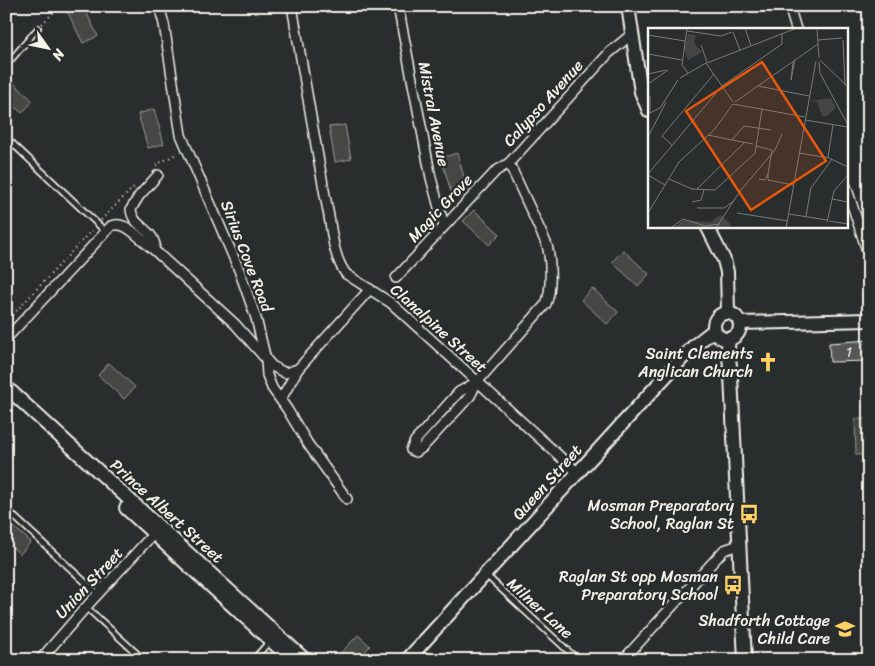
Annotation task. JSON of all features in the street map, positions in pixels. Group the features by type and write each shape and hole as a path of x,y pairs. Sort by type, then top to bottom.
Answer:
{"street":[{"name":"Sirius Cove Road","path":"159,6 164,24 179,127 239,270 256,318 266,360 267,375 272,388 281,399 320,463 347,499"},
{"name":"Clanalpine Street","path":"292,6 337,254 342,269 346,274 391,303 578,473"},
{"name":"Mistral Avenue","path":"398,6 432,178 444,226"},
{"path":"628,6 641,92 648,109"},
{"path":"789,6 796,28"},
{"name":"Calypso Avenue","path":"477,382 459,392 415,441 411,450 416,452 423,448 470,396 477,382 543,308 550,294 548,245 509,162 609,53 632,34"},
{"name":"Magic Grove","path":"396,278 496,171 509,162"},
{"path":"153,249 155,244 152,237 134,220 131,208 155,171"},
{"path":"848,192 869,257"},
{"path":"6,339 105,231 116,224 121,224 153,249 235,324 266,360 279,371 292,372 298,369"},
{"path":"708,228 724,260 728,312"},
{"path":"281,399 298,369 370,289"},
{"path":"728,312 736,316 740,323 737,334 729,339 718,336 714,330 716,318 728,312"},
{"path":"740,323 869,320"},
{"name":"Queen Street","path":"407,660 695,345 714,330"},
{"path":"729,339 745,660"},
{"name":"Prince Albert Street","path":"6,387 292,660"},
{"name":"Prince Albert Street","path":"6,398 305,660"},
{"name":"Union Street","path":"40,660 86,607 157,531"},
{"path":"623,660 724,550 739,544"}],"lane":[{"path":"8,60 38,28"},
{"path":"6,141 12,143 105,231"},
{"path":"6,509 98,594"},
{"name":"Milner Lane","path":"485,575 578,660"},
{"path":"86,607 144,660"},
{"path":"253,660 271,640"}],"path":[{"path":"38,28 60,6"},
{"path":"155,171 187,149"},
{"path":"6,322 121,199"}],"shaded area":[{"path":"83,6 98,36 83,43 67,11"},
{"path":"7,77 33,101 22,113 6,99"},
{"path":"154,109 164,144 148,148 138,114"},
{"path":"345,125 351,159 335,162 329,127"},
{"path":"457,153 467,187 451,192 441,158"},
{"path":"474,210 500,234 489,245 463,221"},
{"path":"623,250 649,274 638,286 612,262"},
{"path":"592,288 618,312 607,324 581,300"},
{"path":"109,363 135,387 124,399 98,375"},
{"path":"855,419 869,419 869,454 856,455"},
{"path":"6,520 31,542 20,554 6,542"},
{"path":"358,635 370,646 357,660 334,660"}],"building":[{"path":"869,340 869,361 830,362 829,343"}],"place":[{"name":"Saint Clements Anglican Church","path":"768,362"},
{"name":"Mosman Preparatory School, Raglan St","path":"749,514"},
{"name":"Raglan St opp Mosman Preparatory School","path":"733,585"},
{"name":"Shadforth Cottage Child Care","path":"845,629"}]}
